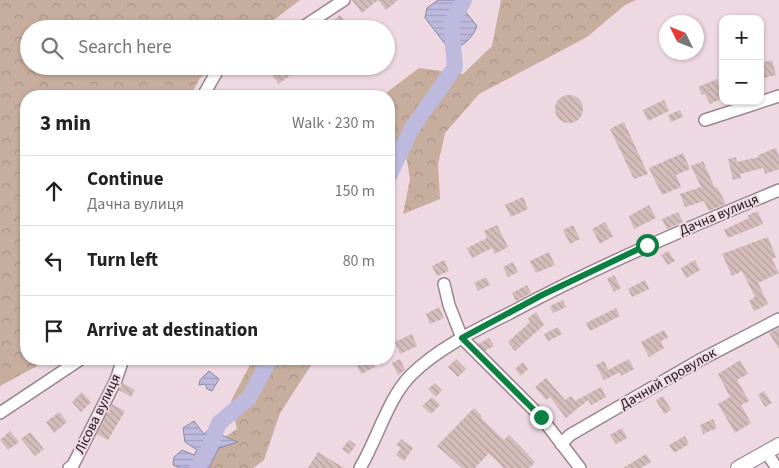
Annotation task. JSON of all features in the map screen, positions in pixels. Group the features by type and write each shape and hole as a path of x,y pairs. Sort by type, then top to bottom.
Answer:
{"street":[{"path":"314,20 344,0"},
{"path":"206,90 215,75"},
{"path":"705,120 779,96"},
{"name":"Дачна вулиця","path":"360,468 395,395 410,375 462,338 542,295 647,245 779,190"},
{"path":"444,284 449,305 462,338 541,417 580,468"},
{"name":"Дачний провулок","path":"561,444 570,435 698,361 779,319"},
{"path":"0,414 72,365"},
{"name":"Лісова вулиця","path":"69,468 73,465 111,389 121,365"},
{"path":"738,468 779,445"},
{"path":"766,452 777,468"}],"green space":[{"path":"0,0 300,0 274,20 20,20 20,75 204,75 200,78 193,90 20,90 20,365 39,365 0,386"},
{"path":"501,0 636,0 625,5 587,37 479,94 445,133 438,164 440,199 403,214 410,179 405,149 395,159 395,90 390,90 419,68 463,74 492,46"},
{"path":"250,365 311,365 280,413 264,460 253,468 209,468 219,448 237,441 225,437 237,429 231,401"}],"water":[{"path":"438,0 456,0 477,26 470,39 453,49 449,49 425,18 427,8"},
{"path":"209,371 219,379 212,391 207,389 205,384 199,385 200,380"},
{"path":"231,409 230,419 219,434 238,442 219,448 209,468 180,468 173,465 174,457 182,450 194,455 197,450 185,442 183,428 194,421 204,434"}],"building":[{"path":"352,0 378,0 362,13"},
{"path":"378,0 398,0 386,10"},
{"path":"340,15 344,20 334,20"},
{"path":"772,60 776,75 764,78 764,62"},
{"path":"272,75 290,75 279,84"},
{"path":"717,79 719,100 710,104 705,94 702,95 698,87"},
{"path":"569,95 579,99 583,109 579,119 569,123 559,119 555,109 559,99"},
{"path":"664,100 669,111 648,121 643,110"},
{"path":"680,110 683,117 671,122 668,115"},
{"path":"624,122 648,174 634,179 610,129"},
{"path":"776,148 779,157 779,169 765,174 763,168 740,174 741,178 733,180 728,159 736,157 737,162 759,157 758,155"},
{"path":"683,153 690,169 676,175 681,187 662,195 649,168"},
{"path":"703,161 715,188 717,187 726,204 709,211 704,201 685,207 680,194 701,187 691,166"},
{"path":"523,197 528,209 511,217 505,205"},
{"path":"649,205 656,218 634,229 629,216"},
{"path":"758,211 763,224 728,238 724,230 749,218 748,215"},
{"path":"678,212 683,222 667,229 662,219"},
{"path":"605,222 613,236 600,244 592,229"},
{"path":"497,225 508,247 495,254 492,248 472,258 467,248 487,238 484,231"},
{"path":"573,225 580,239 570,244 563,230"},
{"path":"768,237 776,257 772,259 779,273 758,283 768,304 754,311 749,301 755,297 742,271 732,276 722,254"},
{"path":"668,251 675,261 668,265 661,255"},
{"path":"549,252 555,265 536,273 530,261"},
{"path":"444,260 449,271 437,276 432,266"},
{"path":"695,260 700,270 686,278 681,268"},
{"path":"513,262 518,272 508,277 503,267"},
{"path":"614,275 621,288 614,292 607,279"},
{"path":"486,277 490,285 478,291 474,283"},
{"path":"645,280 649,289 632,297 628,289"},
{"path":"527,285 531,293 516,301 512,293"},
{"path":"563,300 566,307 553,313 550,306"},
{"path":"439,307 444,318 430,324 426,314"},
{"path":"616,308 620,316 590,331 586,323"},
{"path":"536,312 544,325 515,351 508,342 530,322 528,318"},
{"path":"558,327 562,334 548,341 544,334"},
{"path":"778,328 779,330 779,349 769,333"},
{"path":"664,330 668,337 661,341 664,348 649,357 641,342"},
{"path":"412,334 417,346 400,354 395,342"},
{"path":"489,338 494,346 485,351 478,344"},
{"path":"400,359 405,370 398,375 393,365 395,365 395,362"},
{"path":"456,359 466,369 458,377 448,367"},
{"path":"629,359 634,369 621,376 620,372 604,380 596,365 604,361 608,370"},
{"path":"740,360 748,374 737,380 749,401 741,405 751,423 735,433 718,404 730,397 718,374"},
{"path":"523,362 528,369 521,376 515,369"},
{"path":"374,365 375,367 361,374 357,366"},
{"path":"546,378 565,400 571,396 575,401 601,387 606,397 591,405 588,400 566,418 550,397 546,400 535,387"},
{"path":"123,383 135,390 131,397 119,390"},
{"path":"435,383 442,390 436,397 428,389"},
{"path":"764,391 772,403 765,407 758,395"},
{"path":"82,392 91,402 81,412 72,402"},
{"path":"663,396 671,410 664,414 656,400"},
{"path":"432,397 440,405 431,414 422,406"},
{"path":"112,404 125,411 108,440 97,434"},
{"path":"474,408 482,416 481,418 504,440 509,435 535,462 529,468 504,468 489,453 475,468 462,468 437,446"},
{"path":"59,412 67,422 54,433 46,422"},
{"path":"713,419 717,428 703,434 700,425"},
{"path":"622,428 627,438 616,444 610,435"},
{"path":"10,431 19,442 8,450 0,440"},
{"path":"30,432 44,449 35,456 21,439"},
{"path":"685,436 689,444 674,453 669,445"},
{"path":"401,439 413,448 404,461 396,455 401,448 396,445"},
{"path":"349,440 356,445 349,454 342,449"},
{"path":"318,452 344,468 308,468"},
{"path":"646,454 651,462 641,468 623,468"}],"waterway":[{"path":"395,163 412,128 455,67 451,23 464,0"},
{"path":"197,468 208,450 219,423 249,398 267,365"}],"route":[{"path":"541,417 462,338 542,295 647,245"}]}
